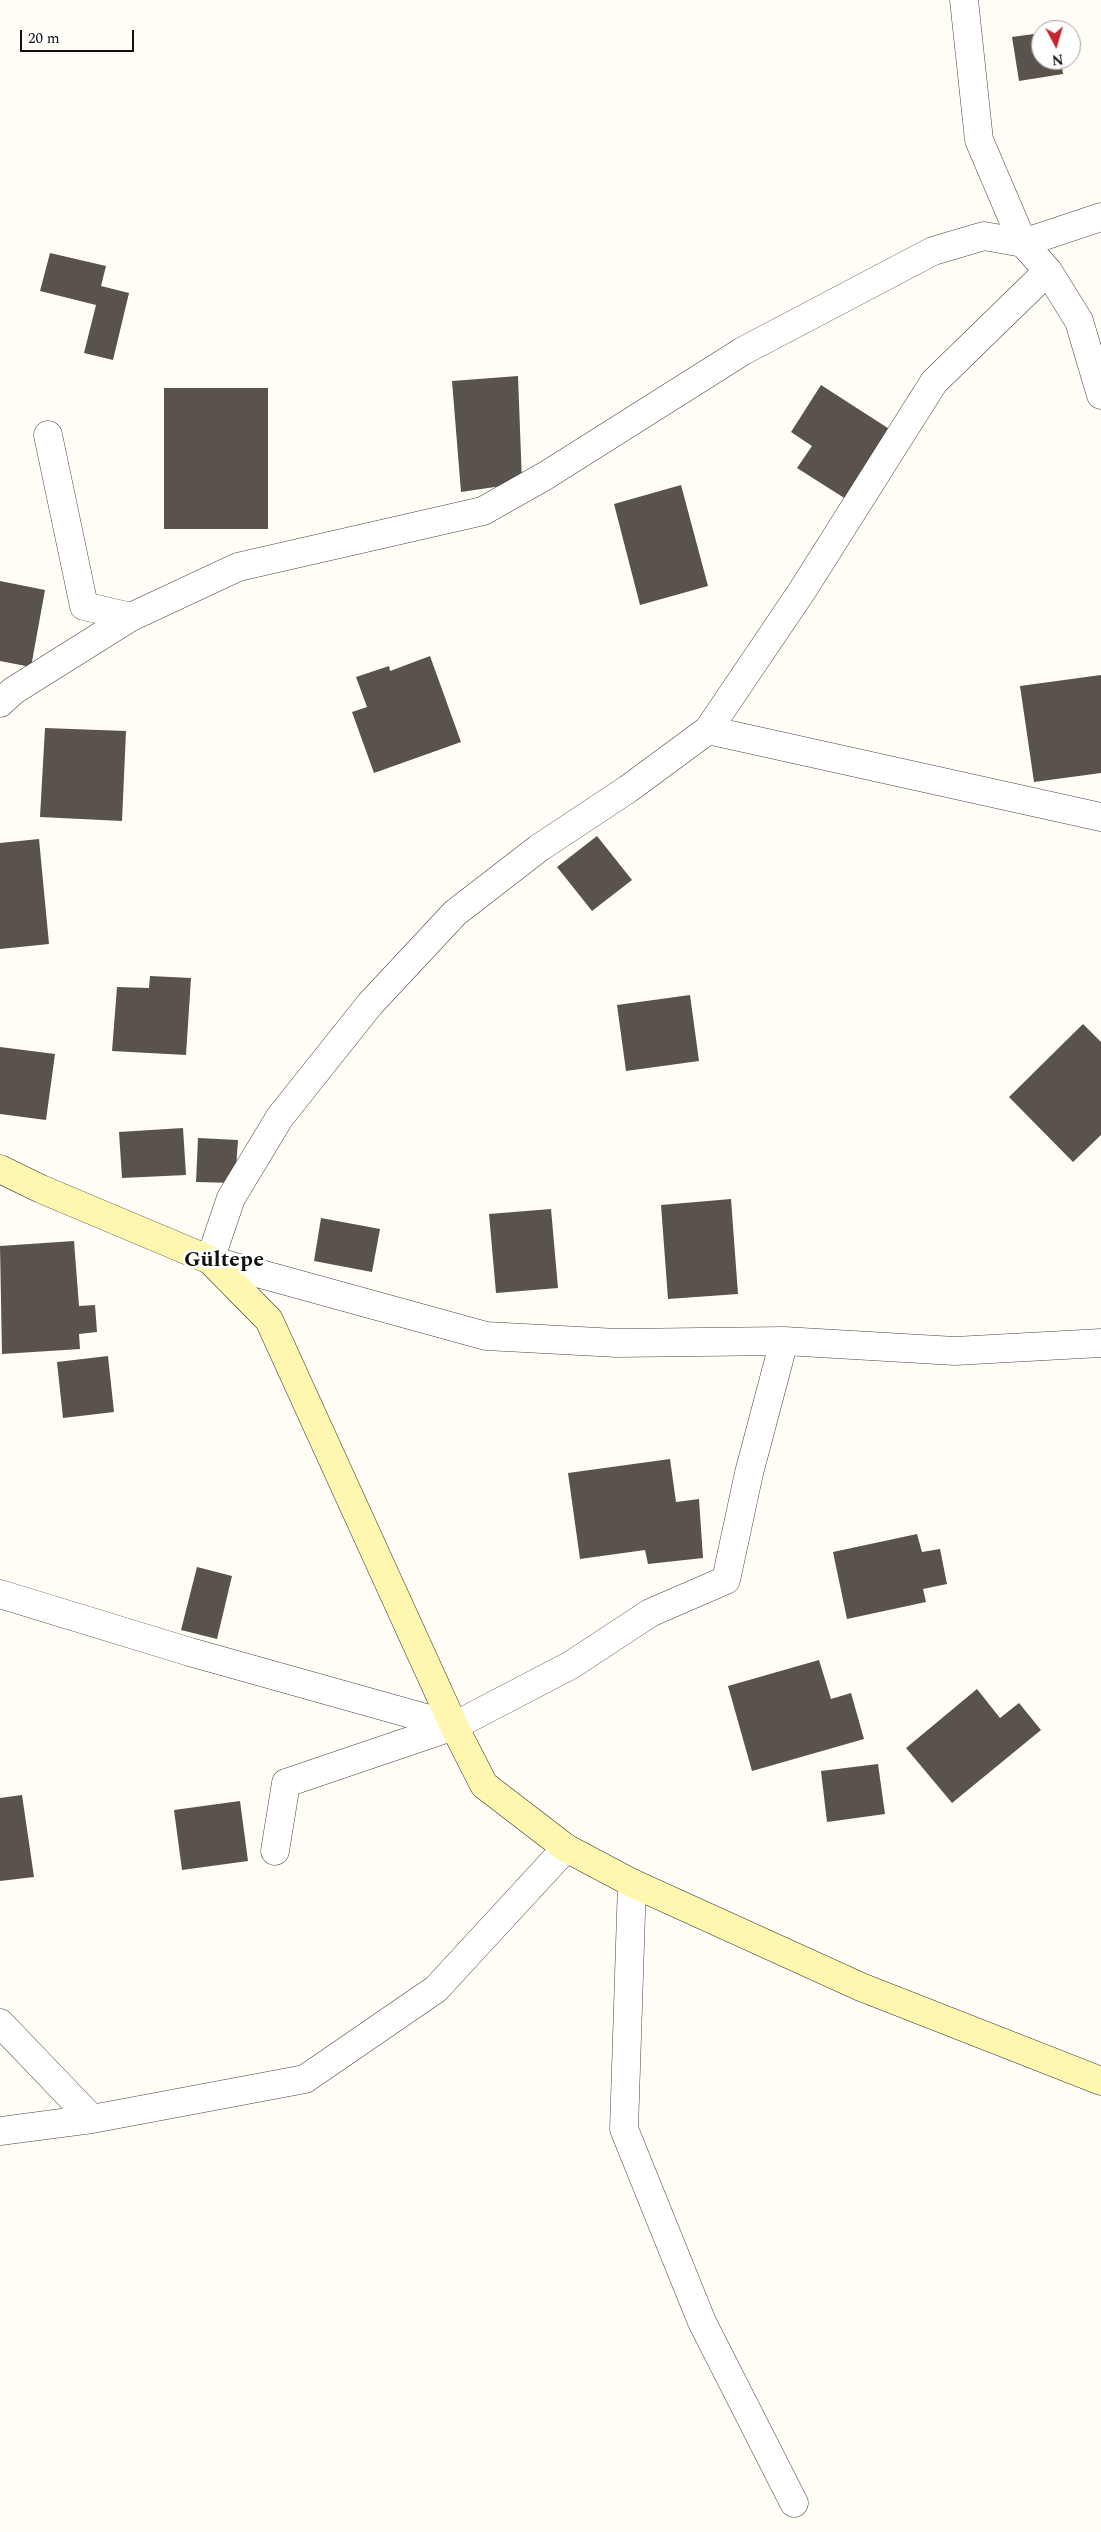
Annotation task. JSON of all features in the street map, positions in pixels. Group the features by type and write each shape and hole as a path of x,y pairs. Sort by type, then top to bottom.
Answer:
{"main road":[{"path":"0,1169 41,1189 210,1260 269,1320 454,1726 484,1785 566,1848 632,1883 860,1988 1101,2081"}],"street":[{"path":"964,0 979,140 1023,243 1048,271 1079,321 1101,395"},
{"path":"0,703 13,691 130,617 238,567 483,511 545,476 743,351 933,251 984,236 1023,243 1101,217"},
{"path":"1048,271 934,382 802,591 708,730 628,789 538,848 455,913 370,1004 280,1117 231,1198 210,1260 486,1336 617,1343 784,1341 955,1351 1101,1343"},
{"path":"48,435 84,606 130,617"},
{"path":"708,730 1101,817"},
{"path":"275,1851 286,1783 454,1726 571,1665 650,1613 726,1580 749,1473 784,1341"},
{"path":"0,1594 200,1655 454,1726"},
{"path":"0,2131 92,2119 305,2079 436,1989 566,1848"},
{"path":"632,1883 624,2129 702,2322 794,2503"},
{"path":"0,2023 92,2119"}],"building":[{"path":"1031,34 1031,70 1062,70 1063,74 1019,81 1012,37"},
{"path":"50,253 106,266 101,286 129,293 113,360 84,353 96,305 40,291"},
{"path":"518,376 522,483 461,492 452,381"},
{"path":"821,385 894,432 849,501 797,468 812,446 791,432"},
{"path":"164,388 268,388 268,529 164,529"},
{"path":"681,485 708,586 640,605 614,504"},
{"path":"0,581 45,590 31,667 0,661"},
{"path":"430,656 461,742 374,773 352,712 367,707 356,677 389,666 390,671"},
{"path":"1101,675 1101,773 1034,782 1020,686"},
{"path":"45,728 126,731 122,821 40,817"},
{"path":"597,836 632,880 592,911 557,867"},
{"path":"39,839 49,944 0,949 0,843"},
{"path":"150,976 191,978 186,1055 112,1051 117,987 149,988"},
{"path":"690,995 699,1061 626,1071 617,1005"},
{"path":"1083,1024 1101,1042 1101,1135 1073,1162 1009,1097"},
{"path":"0,1047 55,1054 46,1120 0,1114"},
{"path":"183,1128 186,1175 122,1178 119,1132"},
{"path":"198,1138 238,1140 235,1183 196,1182"},
{"path":"731,1199 738,1294 668,1299 661,1205"},
{"path":"551,1209 558,1288 496,1293 489,1214"},
{"path":"321,1218 380,1229 372,1272 314,1261"},
{"path":"74,1241 79,1306 95,1305 97,1332 79,1334 80,1349 2,1354 0,1246"},
{"path":"108,1356 114,1412 63,1418 57,1362"},
{"path":"670,1459 676,1502 699,1499 703,1558 648,1564 645,1550 580,1559 568,1473"},
{"path":"917,1534 922,1552 940,1549 947,1584 923,1589 926,1602 847,1619 833,1552"},
{"path":"197,1567 232,1576 217,1639 181,1630"},
{"path":"819,1660 831,1699 851,1693 864,1739 752,1771 728,1686"},
{"path":"977,1689 1000,1718 1019,1703 1041,1730 952,1803 906,1748"},
{"path":"878,1764 885,1814 827,1822 821,1771"},
{"path":"22,1795 34,1877 0,1881 0,1798"},
{"path":"240,1801 248,1861 182,1870 174,1810"}],"district":[{"name":"Gültepe","path":"224,1262"}]}
